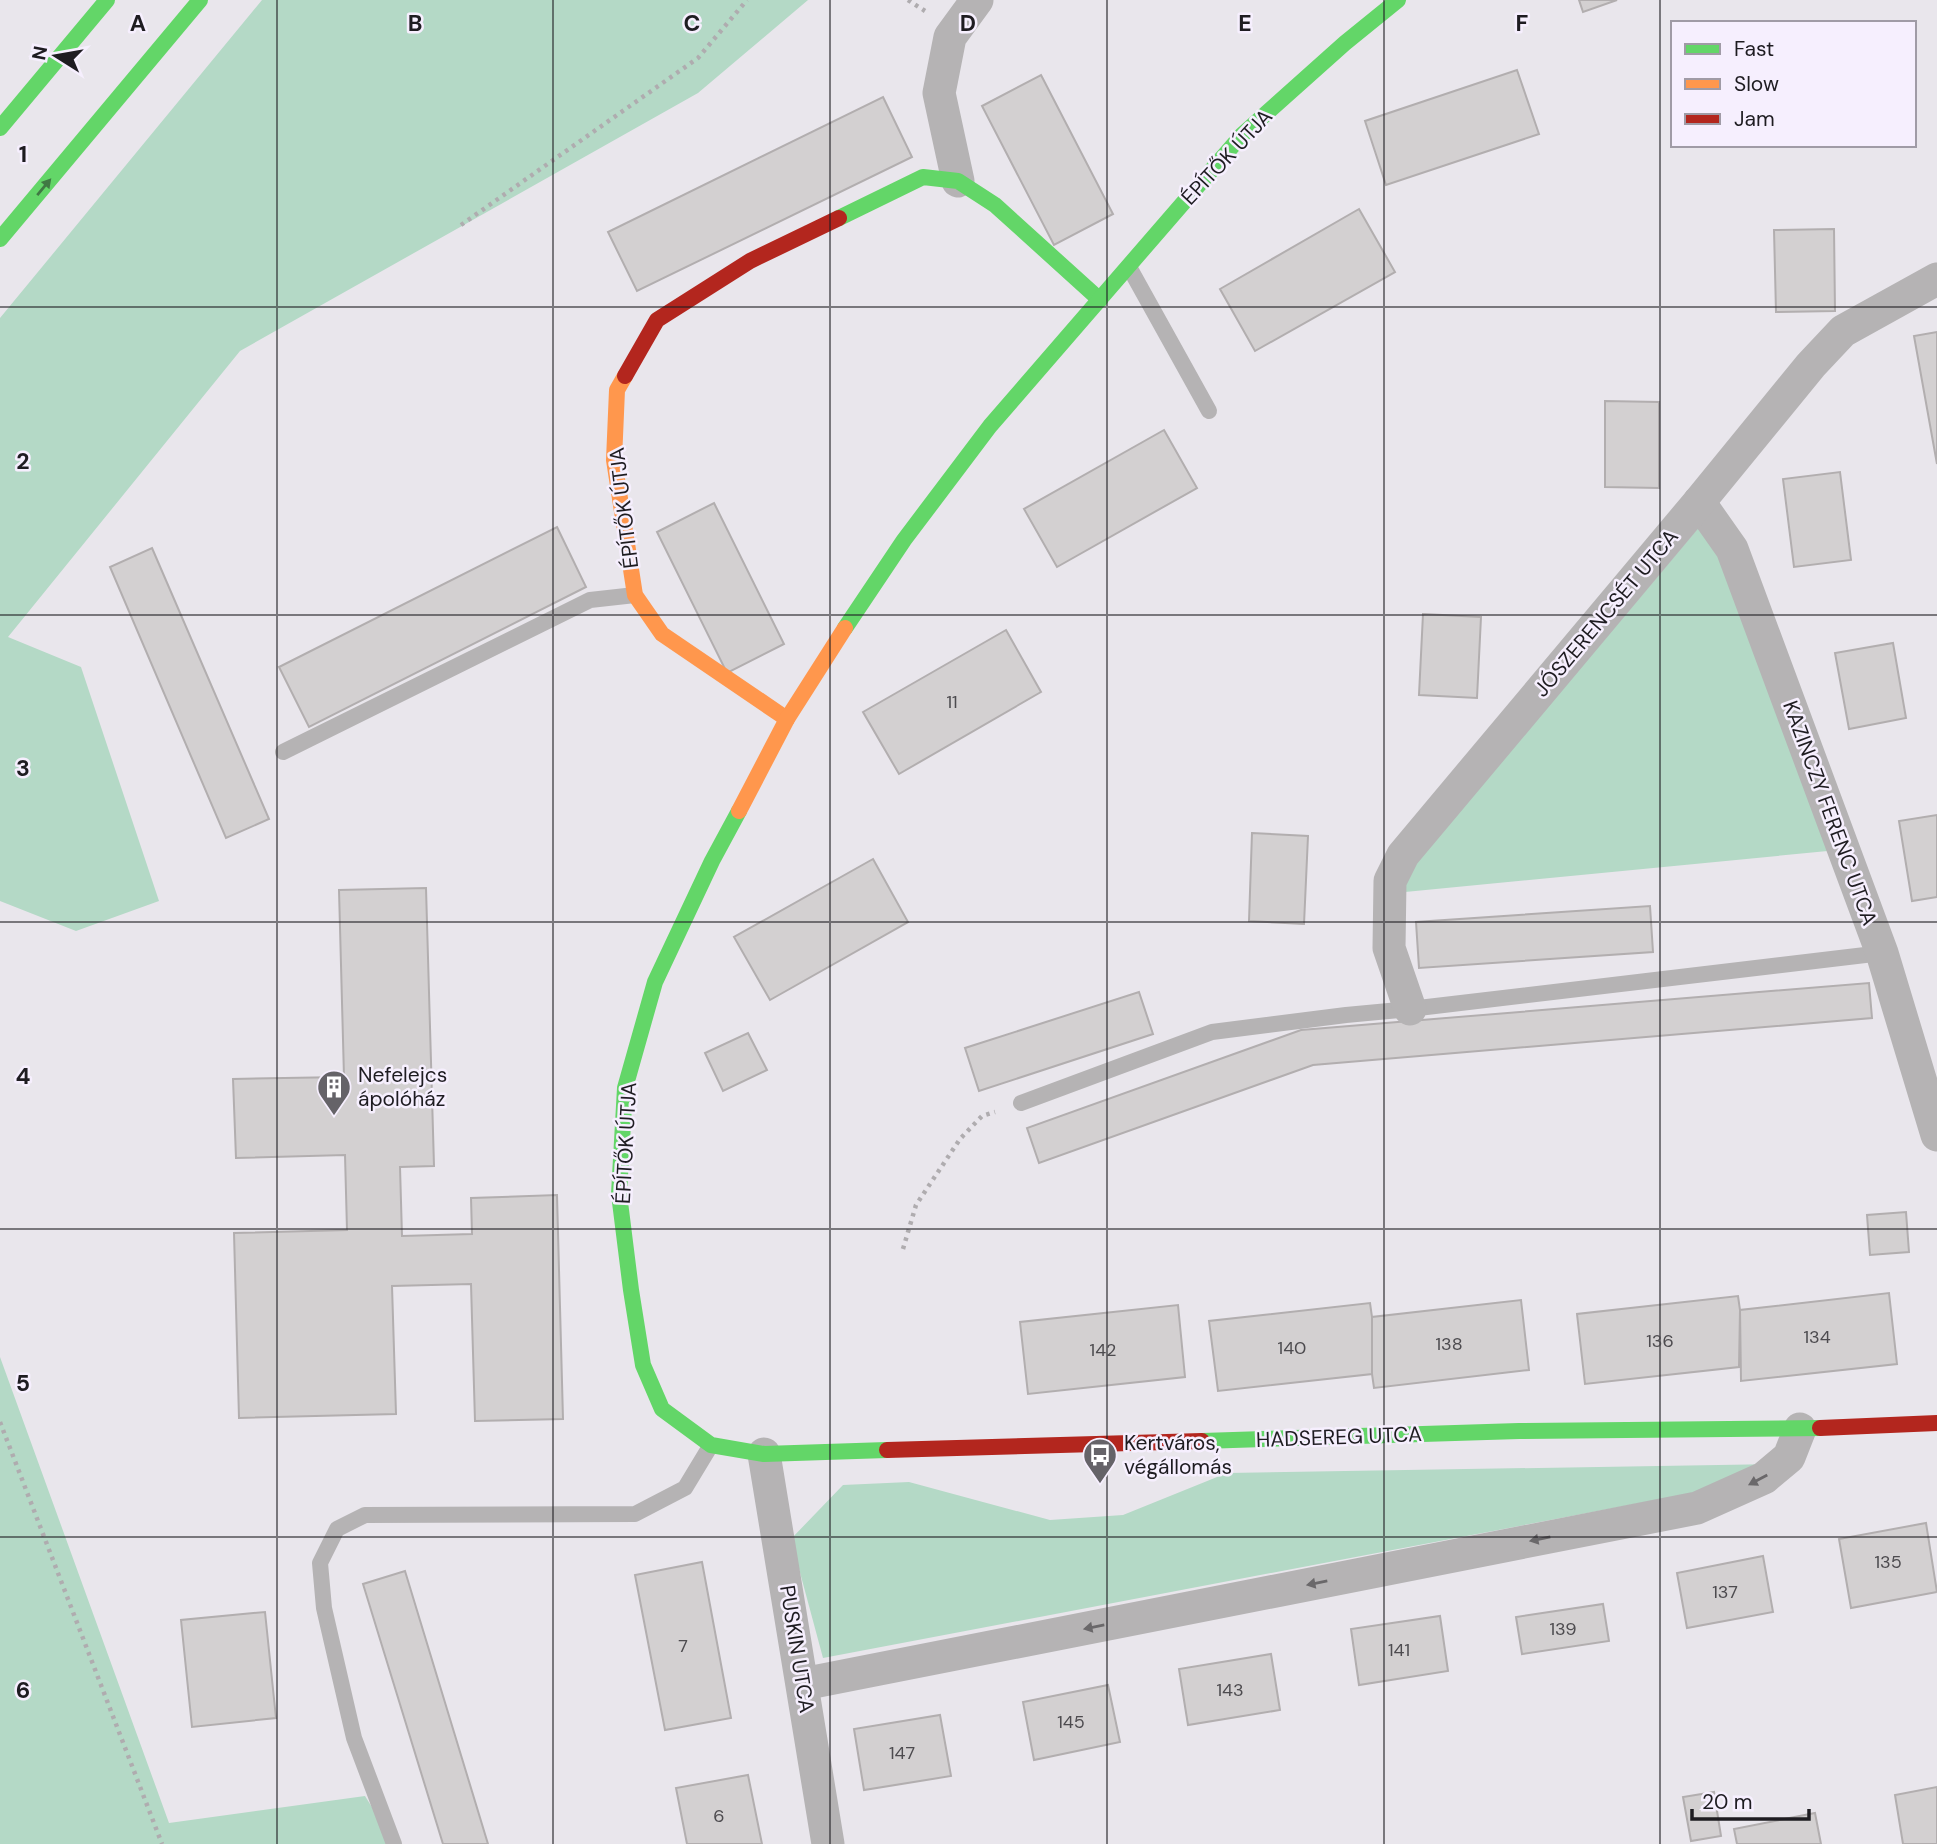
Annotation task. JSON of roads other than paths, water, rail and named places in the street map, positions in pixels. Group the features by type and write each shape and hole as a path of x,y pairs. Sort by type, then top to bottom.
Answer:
{"main road":[{"path":"0,128 107,0"},
{"path":"0,239 200,0"},
{"name":"ÉPÍTŐK ÚTJA","path":"711,1445 662,1409 643,1365 619,1194 625,1088 655,982 712,861 787,719 841,634 912,530 990,426 1242,135 1345,43 1398,0"},
{"name":"ÉPÍTŐK ÚTJA","path":"787,719 662,634 635,595 614,460 617,390 657,320 750,261 923,177 958,181 995,205 1100,300"},
{"name":"HADSEREG UTCA","path":"711,1445 764,1454 1518,1431 1800,1429 1937,1423"}],"street":[{"path":"958,181 939,93 950,37 977,0"},
{"name":"JÓSZERENCSÉT UTCA","path":"1410,1009 1389,948 1390,881 1403,855 1811,365 1843,331 1937,279"},
{"name":"KAZINCZY FERENC UTCA","path":"1699,502 1732,549 1882,953 1937,1135"},
{"path":"803,1684 1697,1508 1764,1478 1789,1457 1800,1429"},
{"name":"PUSKIN UTCA","path":"764,1454 828,1844"}],"lane":[{"path":"1129,267 1209,411"},
{"path":"283,752 590,600 635,595"},
{"path":"1021,1103 1212,1032 1882,953"},
{"path":"394,1844 354,1738 324,1608 320,1563 337,1529 365,1515 635,1514 685,1488 711,1445"}],"place":[{"name":"Nefelejcs ápolóház","path":"334,1117"},
{"name":"Kertváros, végállomás","path":"1100,1485"}]}
